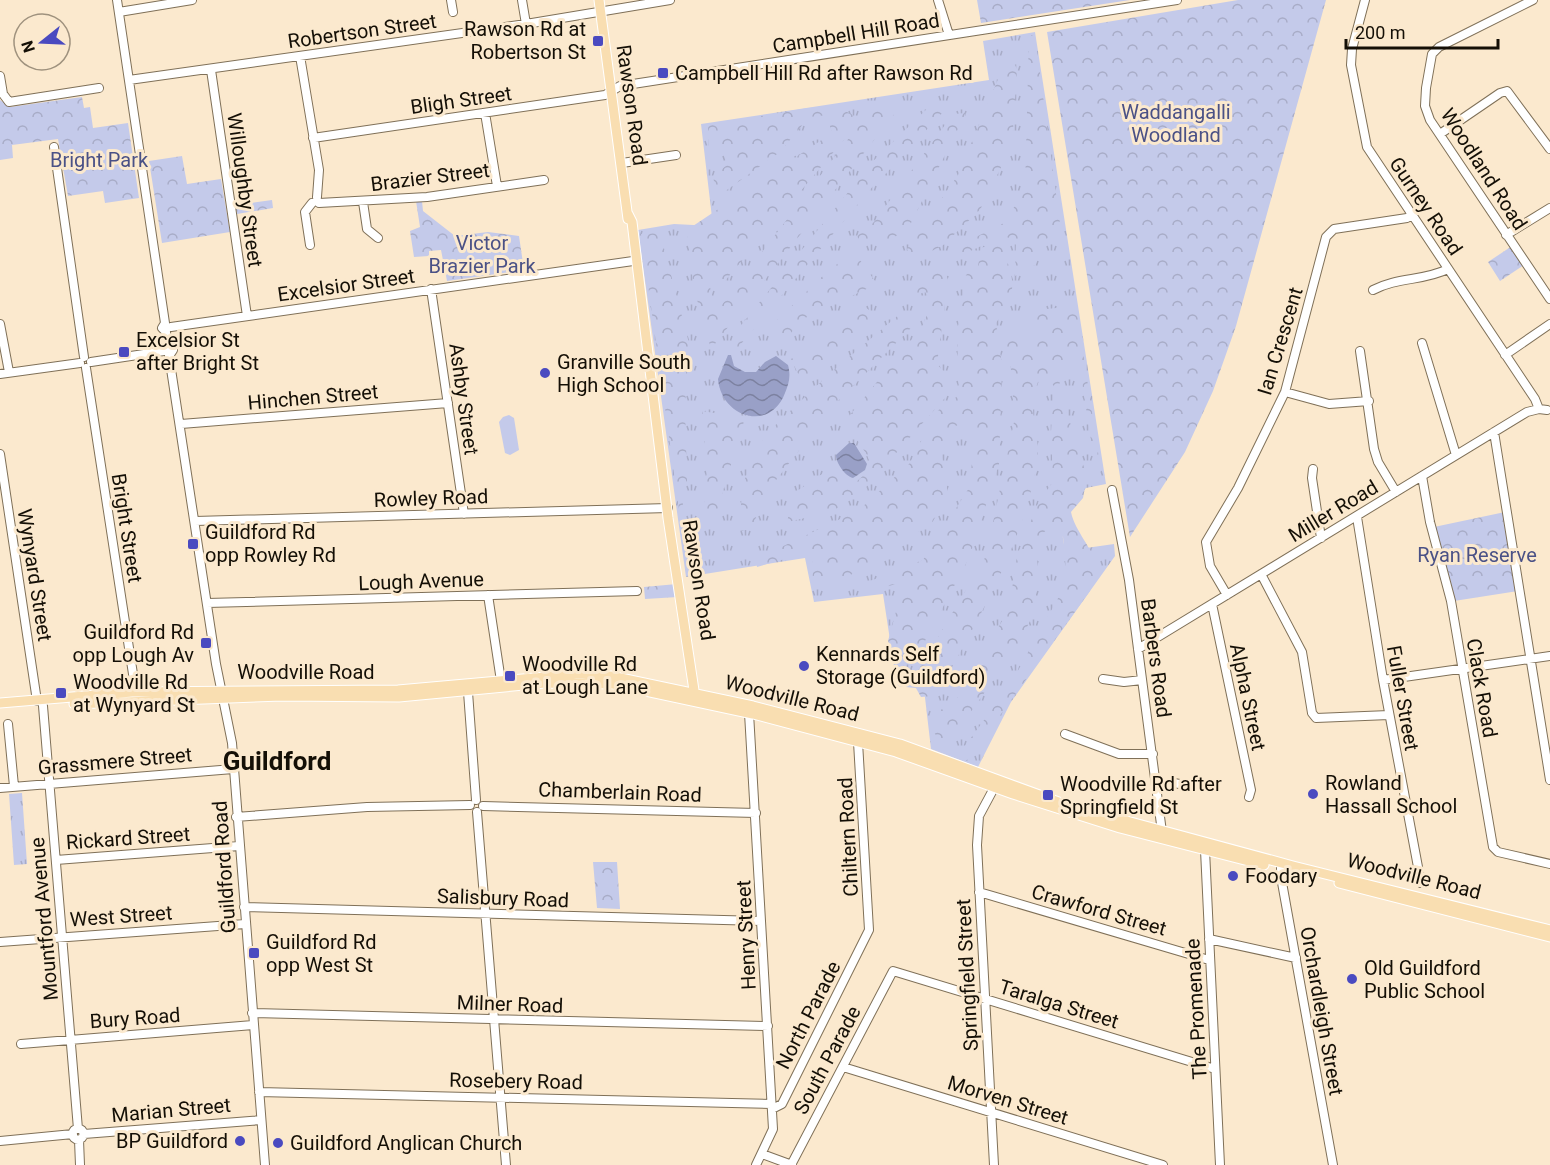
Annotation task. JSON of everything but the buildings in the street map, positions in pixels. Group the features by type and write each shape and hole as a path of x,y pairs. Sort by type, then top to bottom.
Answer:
{"main road":[{"name":"Rawson Road","path":"599,0 613,91 633,261 641,301 696,698"},
{"name":"Rawson Road","path":"628,214 634,231 641,282 641,301"},
{"path":"634,231 633,261 641,282"},
{"name":"Woodville Road","path":"0,703 398,690 579,674 611,676 858,741 965,773"},
{"name":"Woodville Road","path":"0,709 132,692 399,697 544,683 595,682 633,687 696,698 900,744 990,783 1120,828 1204,850 1550,930"},
{"name":"Woodville Road","path":"990,783 1281,866 1550,937"}],"street":[{"name":"Guildford Road","path":"117,0 168,327 167,351 181,424 207,603 224,694 233,769 265,1165"},
{"path":"119,12 192,0"},
{"path":"451,0 453,12"},
{"path":"522,0 526,24"},
{"name":"Robertson Street","path":"129,80 526,24 670,0"},
{"path":"938,0 950,35"},
{"name":"Campbell Hill Road","path":"613,91 618,86 1177,0"},
{"name":"Gurney Road","path":"1365,0 1351,56 1363,136 1367,147 1505,355 1546,411"},
{"name":"Woodland Road","path":"1533,0 1439,47 1432,54 1425,106 1430,120 1550,299"},
{"path":"300,56 319,173 316,201 305,212 310,245"},
{"name":"Willoughby Street","path":"211,70 247,316"},
{"path":"0,76 3,94 6,100 13,102 99,88"},
{"name":"Bligh Street","path":"313,138 603,96 613,91"},
{"path":"1440,134 1500,93 1507,91 1550,149"},
{"path":"485,113 497,186"},
{"name":"Bright Street","path":"54,147 135,687 132,692"},
{"path":"622,163 676,155"},
{"name":"Brazier Street","path":"316,201 363,202 427,197 544,180"},
{"path":"363,202 367,229 378,238"},
{"path":"1506,235 1550,208"},
{"name":"Ian Crescent","path":"1227,595 1210,566 1206,542 1238,488 1285,392 1329,233 1334,229 1407,218 1411,215"},
{"name":"Excelsior Street","path":"168,327 633,261"},
{"path":"1373,290 1386,283 1432,277 1448,269"},
{"name":"Ashby Street","path":"431,289 464,514"},
{"path":"0,324 4,373 23,373 167,351"},
{"path":"1505,355 1550,324"},
{"path":"1422,344 1456,455"},
{"path":"1360,351 1378,462 1396,492"},
{"path":"1285,392 1329,404 1369,400"},
{"name":"Hinchen Street","path":"181,424 448,402"},
{"name":"Miller Road","path":"1138,649 1527,412 1546,411"},
{"path":"1494,432 1550,780"},
{"name":"Wynyard Street","path":"0,454 40,703"},
{"path":"1313,469 1312,478 1321,538"},
{"name":"Clack Road","path":"1422,476 1430,522 1451,601 1493,847 1498,852 1550,864"},
{"name":"Barbers Road","path":"1112,490 1129,580 1158,786 1162,832"},
{"name":"Rowley Road","path":"195,521 668,508"},
{"name":"Fuller Street","path":"1357,517 1389,715 1421,883"},
{"path":"1261,574 1302,652 1312,713 1316,718 1389,715"},
{"name":"Lough Avenue","path":"207,603 637,591"},
{"path":"488,595 501,681"},
{"name":"Alpha Street","path":"1212,604 1251,790 1249,797"},
{"path":"1383,680 1550,656"},
{"path":"1103,679 1124,682 1142,680"},
{"path":"468,692 473,802 480,809 506,1165"},
{"name":"Mountford Avenue","path":"40,703 56,860 80,1165"},
{"name":"Henry Street","path":"749,713 773,1129 756,1165"},
{"path":"8,724 14,786"},
{"path":"1065,734 1119,754 1153,754"},
{"name":"Chiltern Road","path":"858,741 868,930"},
{"name":"Grassmere Street","path":"0,788 233,769"},
{"name":"Springfield Street","path":"990,783 978,823 979,892 994,1165"},
{"path":"1158,786 1174,783 1185,784"},
{"path":"237,817 473,802"},
{"name":"Chamberlain Road","path":"480,809 756,813"},
{"name":"Rickard Street","path":"56,860 239,846"},
{"name":"The Promenade","path":"1204,850 1221,1165"},
{"name":"Orchardleigh Street","path":"1281,866 1333,1165"},
{"name":"Crawford Street","path":"979,892 1209,960"},
{"name":"Salisbury Road","path":"244,907 761,921"},
{"name":"West Street","path":"0,942 245,924"},
{"name":"North Parade","path":"772,1106 782,1104 868,930"},
{"path":"1209,939 1296,958"},
{"name":"Taralga Street","path":"893,970 1215,1069"},
{"name":"South Parade","path":"783,1163 843,1067 893,970"},
{"name":"Milner Road","path":"252,1013 768,1026"},
{"name":"Bury Road","path":"21,1044 253,1025"},
{"name":"Morven Street","path":"843,1067 1163,1165"},
{"name":"Rosebery Road","path":"259,1092 772,1106"},
{"name":"Marian Street","path":"0,1141 261,1120"},
{"path":"762,1154 783,1163"}],"green space":[{"path":"977,0 1130,0 981,23"},
{"name":"Waddangalli Woodland","path":"1238,0 1326,0 1236,326 1213,391 1185,452 1130,537 1047,32"},
{"path":"1035,32 1106,484 1086,488 1060,519 1065,551 1114,544 1115,556 1011,702 978,767 931,749 924,689 897,686 883,594 814,602 805,558 686,577 638,230 674,224 713,226 701,124 989,80 983,41"},
{"path":"1029,35 1035,36 1061,231 1049,235 1035,265 1015,276 1016,240 1003,236 951,260 948,251 1004,223 1025,190"},
{"path":"1009,53 1017,69 1012,145 980,210 942,246 913,260 907,249 958,175"},
{"name":"Bright Park","path":"82,97 84,108 90,107 93,128 128,123 139,198 105,203 103,191 68,196 58,139 12,145 13,158 0,160 0,100 10,107"},
{"path":"934,102 946,109 877,183 867,167"},
{"path":"837,107 853,115 848,135 724,282 710,287 713,300 721,306 865,117 881,107 899,108 711,349 694,289 687,230 832,133 827,115 809,117 780,152 717,197 713,176 727,165 723,150 709,148 708,125 808,108"},
{"path":"966,113 909,227 889,241 862,245 857,236 874,222 953,114"},
{"path":"182,156 187,184 221,179 230,232 162,243 149,161"},
{"path":"862,175 874,185 736,350 734,334"},
{"path":"272,200 273,208 237,214 235,205"},
{"name":"Victor Brazier Park","path":"416,201 422,201 423,211 455,236 488,232 519,236 524,270 447,281 441,250 429,251 429,256 414,257 410,231 420,227"},
{"path":"660,233 689,343 685,407 687,481 681,493 690,547 685,553 641,234"},
{"path":"1000,241 1011,274 1012,291 996,323 1002,365 999,464 969,558 917,656 898,661 888,641 904,582 873,590 870,581 923,560 969,488 975,436 965,422 951,428 940,445 948,494 932,523 838,583 813,583 812,559 802,554 757,567 756,559 859,510 910,463 936,412 959,395 957,333 966,275 978,266 981,248"},
{"path":"1512,246 1524,265 1500,281 1488,262"},
{"path":"855,253 877,284 805,318 784,340 773,341 773,324 831,268"},
{"path":"944,268 948,280 937,364 950,379 952,390 866,487 832,512 787,522 794,493 834,466 846,480 856,482 872,468 867,455 845,421 922,327 932,302 925,292 909,298 910,286 923,274"},
{"path":"859,303 878,316 821,368 800,378 791,359 813,345"},
{"path":"1076,306 1101,472 1095,467 1080,368 1072,366 1061,375 1059,387 1087,477 1083,498 1071,512 1094,559 1094,575 1090,591 967,761 959,754 1010,685 1067,582 1063,537 1048,529 1039,536 1035,611 1018,645 963,723 950,730 950,744 944,747 933,731 931,712 952,707 1009,609 1017,556 1039,501 1053,482 1051,432 1054,386 1048,380 1038,382 1034,393 1033,414 1038,453 1037,463 1022,522 999,578 942,686 932,696 921,697 912,681 986,556 1014,422 1012,375 1005,340 1012,328 1026,339 1045,337 1028,325 1026,311"},
{"path":"902,312 912,316 915,324 834,405 763,497 752,529 740,531 742,485 766,434 827,376"},
{"path":"702,411 745,418 717,511 703,515 707,469"},
{"path":"509,415 514,418 519,450 510,455 505,453 499,422 503,417"},
{"name":"Ryan Reserve","path":"1505,512 1518,591 1454,601 1434,527"},
{"path":"677,584 678,597 645,599 644,587"},
{"path":"22,793 27,864 14,865 9,794"},
{"path":"593,862 617,862 620,909 597,908"}],"water":[{"path":"728,355 731,355 734,366 745,372 756,372 765,362 776,356 788,365 788,383 785,393 778,405 769,413 758,416 747,415 737,411 728,403 721,392 718,379"},
{"path":"849,443 854,443 867,464 865,470 853,478 842,469 836,455"}],"place":[{"name":"Rawson Rd at Robertson St","path":"598,41"},
{"name":"Campbell Hill Rd after Rawson Rd","path":"663,73"},
{"name":"Excelsior St after Bright St","path":"124,352"},
{"name":"Granville South High School","path":"545,373"},
{"name":"Guildford Rd opp Rowley Rd","path":"193,544"},
{"name":"Guildford Rd opp Lough Av","path":"206,643"},
{"name":"Kennards Self Storage (Guildford)","path":"804,666"},
{"name":"Woodville Rd at Lough Lane","path":"510,676"},
{"name":"Woodville Rd at Wynyard St","path":"61,693"},
{"name":"Rowland Hassall School","path":"1313,794"},
{"name":"Woodville Rd after Springfield St","path":"1048,795"},
{"name":"Foodary","path":"1233,876"},
{"name":"Guildford Rd opp West St","path":"254,953"},
{"name":"Old Guildford Public School","path":"1352,979"},
{"name":"BP Guildford","path":"240,1141"},
{"name":"Guildford Anglican Church","path":"278,1143"}],"district":[{"name":"Guildford","path":"277,761"}]}
